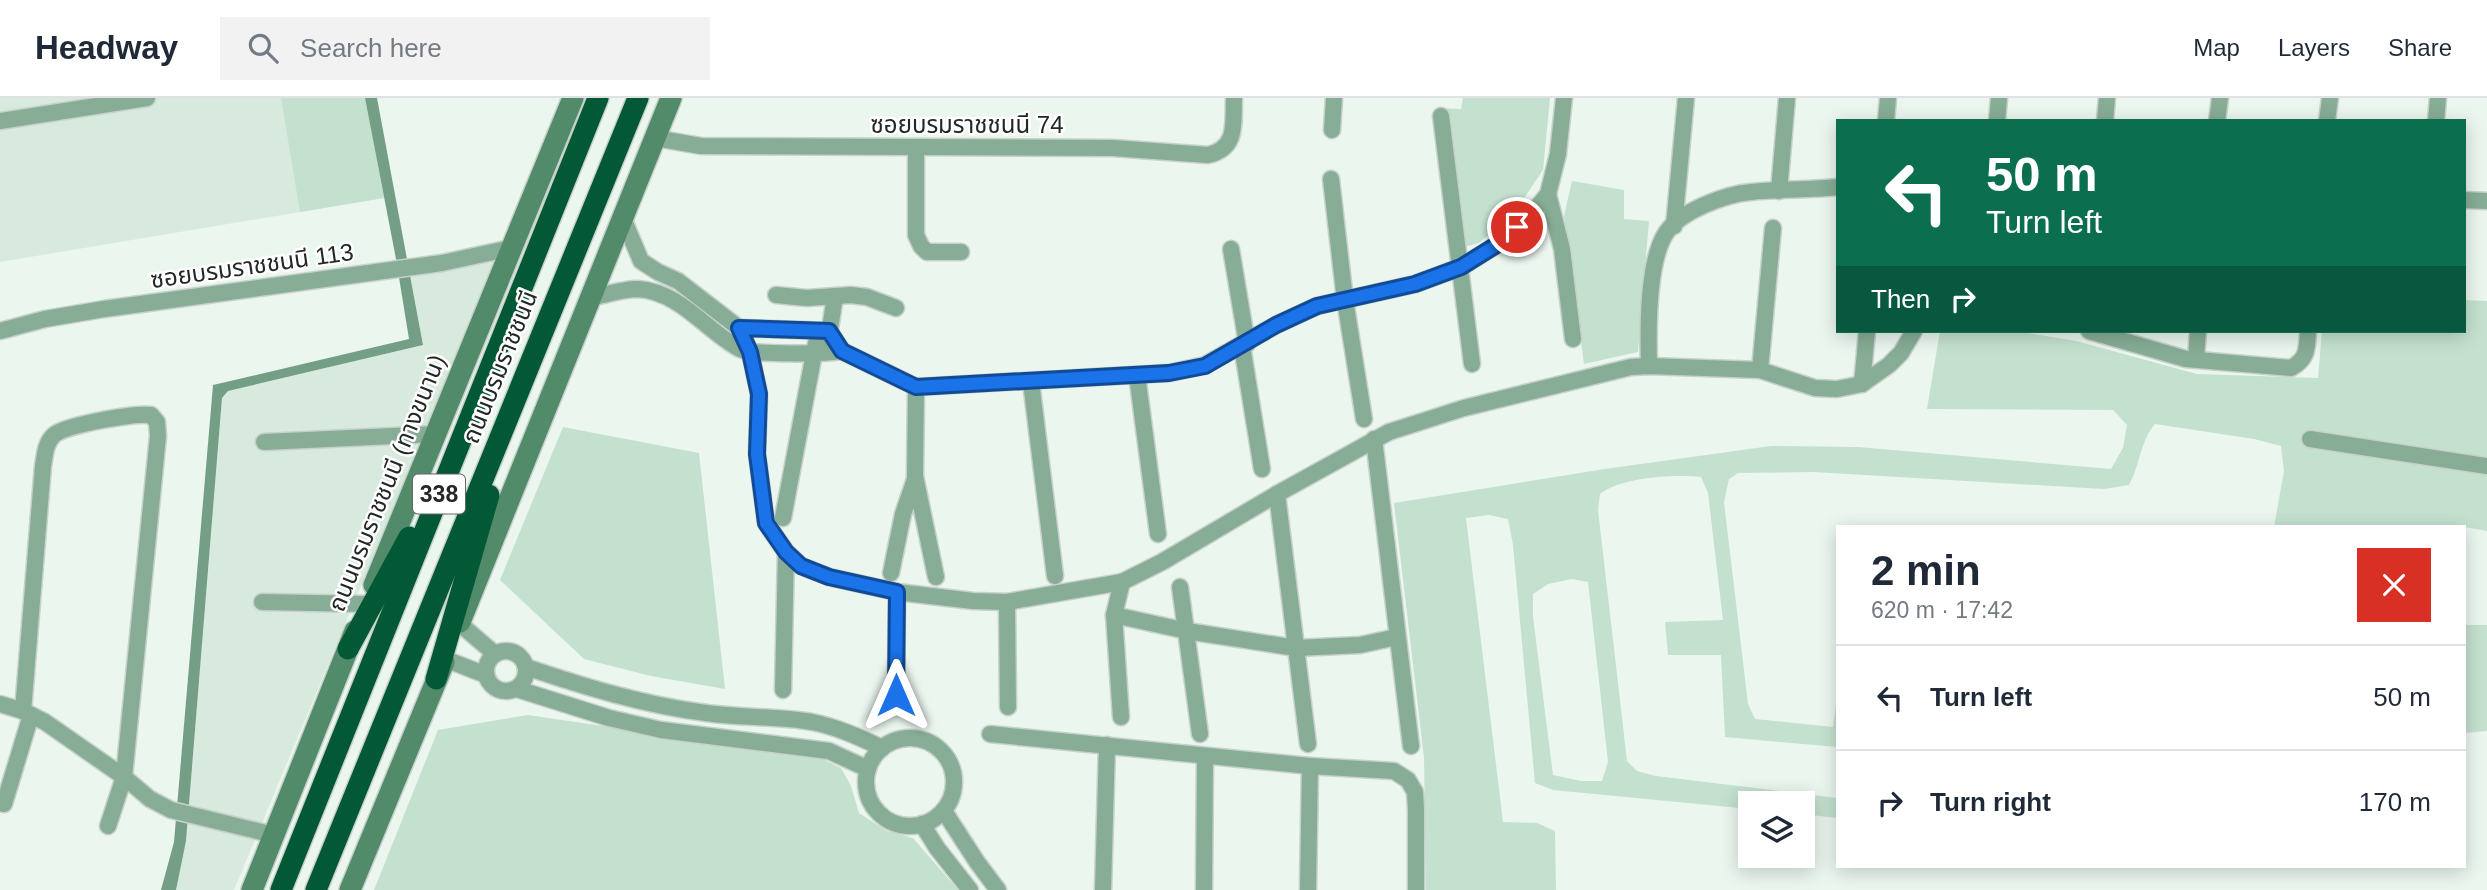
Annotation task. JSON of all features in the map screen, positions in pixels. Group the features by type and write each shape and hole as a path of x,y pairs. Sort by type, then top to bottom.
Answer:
{"highway":[{"name":"ถนนบรมราชชนนี","path":"281,890 598,98"},
{"name":"ถนนบรมราชชนนี","path":"316,890 638,98"},
{"path":"436,679 520,389"},
{"path":"348,649 420,516 468,419"}],"main road":[{"name":"ถนนบรมราชชนนี (ทางขนาน)","path":"252,890 573,98"},
{"name":"338","path":"350,890 671,98"}],"street":[{"path":"0,121 147,98"},
{"name":"ซอยบรมราชชนนี 74","path":"655,138 701,146 1113,148 1208,155 1222,152 1229,142 1233,129 1234,98"},
{"path":"1332,130 1334,98"},
{"path":"590,298 637,289 669,299 693,313 741,350 828,352 916,387 1169,373 1205,366 1306,311 1415,284 1461,267 1498,244 1534,211 1548,194 1558,154 1564,98"},
{"path":"1674,226 1686,98"},
{"path":"1779,191 1787,98"},
{"path":"1886,119 1888,98"},
{"path":"1997,119 1999,98"},
{"path":"2105,119 2107,98"},
{"path":"2217,119 2220,98"},
{"path":"2328,119 2330,98"},
{"path":"2436,119 2438,98"},
{"path":"1441,116 1472,364"},
{"path":"916,148 916,235 921,246 928,252 961,252"},
{"path":"1331,179 1345,300 1364,419"},
{"path":"1649,366 1648,332 1653,281 1657,255 1667,232 1689,214 1718,199 1749,192 1836,187"},
{"path":"1548,194 1562,249 1573,340"},
{"path":"2466,200 2487,201"},
{"path":"623,218 641,261 677,281 739,328 750,352 759,394 757,454 766,523 786,552 801,566 829,577 897,592 973,601 1007,602 1122,582 1162,562 1374,439 1464,408 1631,367 1760,370 1815,388 1862,384 1901,353 1913,333"},
{"path":"1760,370 1773,228"},
{"name":"ซอยบรมราชชนนี 113","path":"0,331 45,319 104,309 390,271 479,257 511,248"},
{"path":"1231,249 1262,469"},
{"path":"669,299 677,281"},
{"path":"776,295 867,297 896,308"},
{"path":"783,518 828,352 823,331 835,296"},
{"path":"739,328 823,331"},
{"path":"823,331 828,352"},
{"path":"1862,384 1867,333"},
{"path":"2096,333 2186,359 2291,368 2301,362 2307,353 2308,333"},
{"path":"2196,359 2198,333"},
{"path":"1137,375 1158,534"},
{"path":"1031,382 1055,576"},
{"path":"916,387 915,476 936,577"},
{"path":"4,804 27,713 42,480 47,443 55,433 74,427 137,414 151,415 157,422 158,436 124,777 108,826"},
{"path":"264,442 436,434"},
{"path":"1374,439 1411,746"},
{"path":"2310,439 2487,466"},
{"path":"891,573 903,514 915,476"},
{"path":"1277,494 1308,744"},
{"path":"783,690 786,552"},
{"path":"1121,717 1114,615 1122,582"},
{"path":"1180,587 1200,734"},
{"path":"896,695 897,592"},
{"path":"262,602 366,604"},
{"path":"1007,602 1008,707"},
{"path":"1114,615 1187,631 1296,648 1360,645 1397,637"},
{"path":"460,624 495,654"},
{"path":"517,689 526,675 526,667 517,654 510,651 495,654 486,667 486,675 489,682 502,691 517,689 609,718 661,730 830,751 868,769"},
{"path":"445,659 486,675"},
{"path":"526,667 598,692 664,706 708,713 813,722 854,734 882,748"},
{"path":"0,704 27,713 124,777 150,799 171,810 274,835"},
{"path":"990,734 1310,766 1394,771 1408,780 1415,792 1416,890"},
{"path":"917,738 935,744 948,758 954,775 953,794 944,811 934,819 922,824 904,826 886,819 873,806 867,788 868,769 882,748 899,739 917,738"},
{"path":"1103,890 1107,745"},
{"path":"1203,890 1205,756"},
{"path":"1308,890 1310,766"},
{"path":"944,811 976,862 998,890"},
{"path":"922,824 970,890"}],"shaded area":[{"path":"0,98 365,98 384,198 0,262"},
{"path":"281,98 365,98 384,198 300,212"},
{"path":"365,98 377,98 423,345 228,391 222,398 186,841 176,890 161,890 174,842 213,385 409,339"},
{"path":"1463,98 1550,98 1543,170 1514,213 1479,243 1464,247 1439,108 1461,109"},
{"path":"1572,181 1624,190 1624,219 1649,221 1638,352 1584,364 1564,216"},
{"path":"497,260 234,890 176,890 186,841 222,398 228,391 423,345 410,274"},
{"path":"2466,300 2487,301 2487,531 2466,527 2466,525 2274,525 2284,471 2281,446 2254,439 2155,424 2146,438 2129,485 2104,489 1814,472 1738,473 1729,479 1724,502 1748,704 1755,719 1833,727 1836,704 1836,747 1725,737 1721,655 1668,655 1665,622 1723,620 1708,493 1701,477 1634,480 1609,488 1600,494 1598,510 1627,761 1637,771 1656,776 1779,791 1738,791 1738,808 1553,790 1535,783 1513,545 1508,519 1489,515 1466,518 1503,822 1537,823 1555,831 1556,890 1426,890 1424,758 1394,503 1771,446 1858,447 2111,469 2123,448 2127,425 2113,410 1927,409 1940,333 2028,333 2076,341 2197,374 2318,378 2322,333 2466,333","holes":["1572,579 1588,582 1608,762 1602,781 1581,781 1553,775 1533,617 1533,594 1548,584"]},
{"path":"563,427 699,453 725,689 651,676 584,659 500,580"},
{"path":"2466,625 2487,625 2487,731 2466,733"},
{"path":"528,715 820,758 841,768 851,786 859,813 887,831 913,838 958,890 374,890 438,730"},
{"path":"1815,795 1836,798 1836,818 1815,815"}],"route":[{"path":"896,695 897,592 829,577 801,566 786,552 766,523 757,454 759,394 750,352 739,328 829,331 842,351 916,387 1169,373 1205,366 1276,325 1317,306 1415,284 1461,267 1498,244 1517,227"}]}
